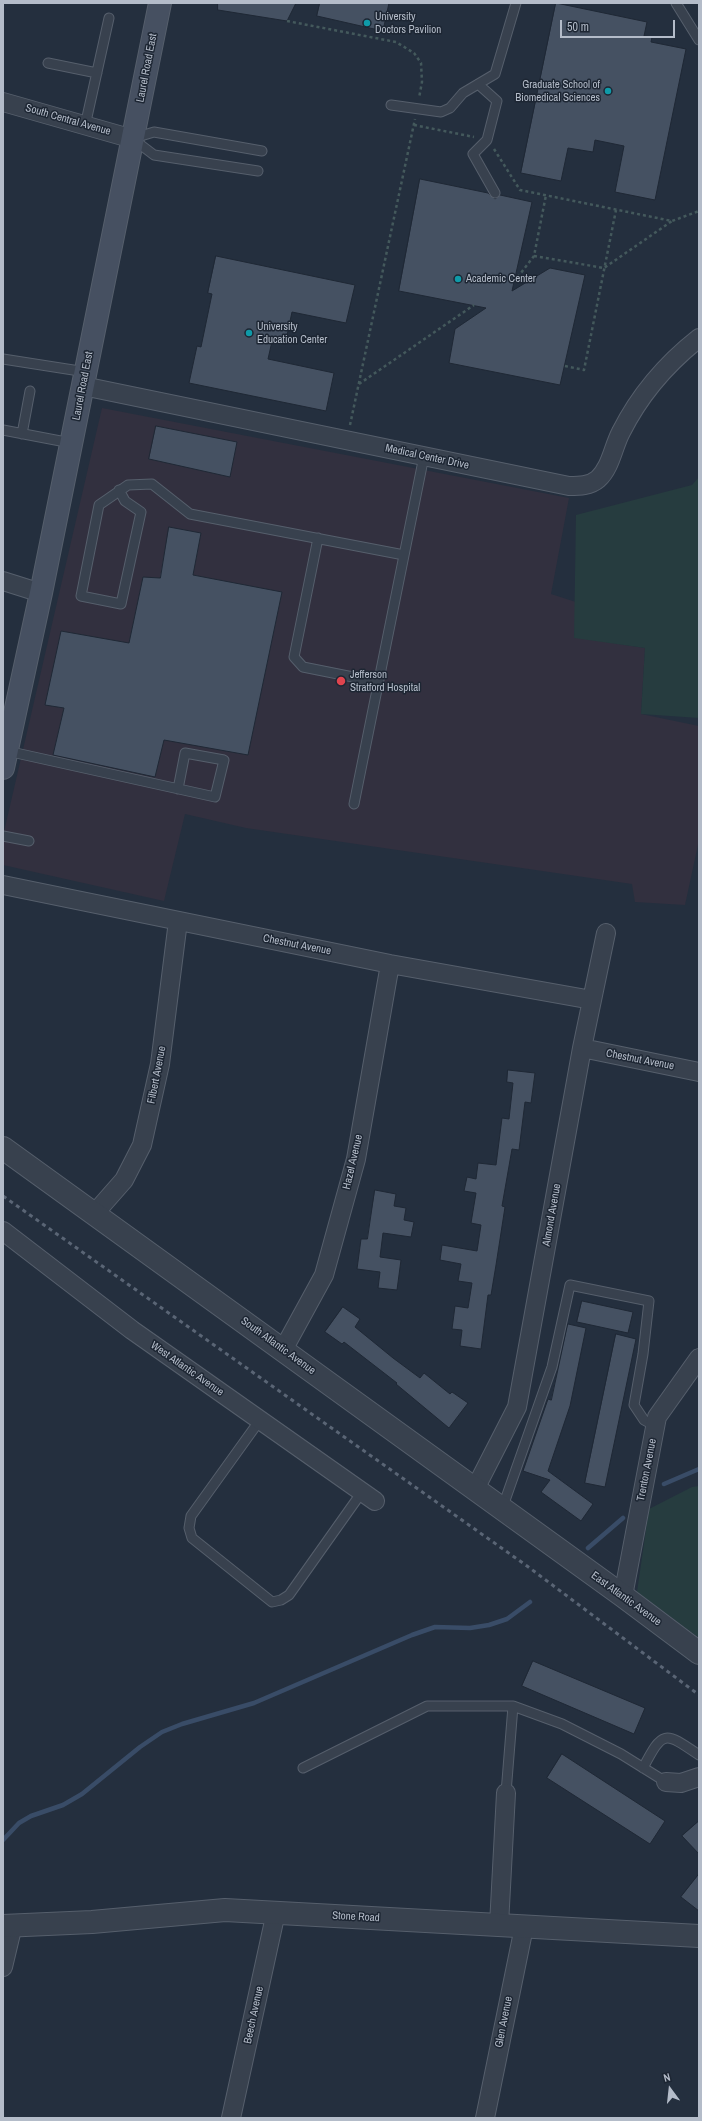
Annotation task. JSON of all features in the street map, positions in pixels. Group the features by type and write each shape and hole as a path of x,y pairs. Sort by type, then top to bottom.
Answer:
{"main road":[{"name":"Laurel Road East","path":"5,759 72,443 160,3"}],"street":[{"name":"South Central Avenue","path":"3,102 85,126 133,138"},
{"name":"Medical Center Drive","path":"85,379 347,440 569,486 585,486 598,479 608,465 620,432 638,401 674,357 699,338"},
{"path":"3,580 41,593"},
{"name":"Chestnut Avenue","path":"3,885 390,964 592,1000"},
{"name":"Filbert Avenue","path":"96,1213 124,1180 142,1145 160,1064 178,921"},
{"name":"Almond Avenue","path":"475,1490 517,1407 582,1048 606,933"},
{"name":"Hazel Avenue","path":"283,1350 324,1275 356,1159 390,964"},
{"name":"Chestnut Avenue","path":"582,1048 699,1072"},
{"name":"South Atlantic Avenue","path":"3,1148 96,1213 552,1545"},
{"name":"West Atlantic Avenue","path":"3,1231 132,1330 369,1496"},
{"name":"Trenton Avenue","path":"623,1596 657,1417 699,1358"},
{"name":"East Atlantic Avenue","path":"552,1545 699,1653"},
{"path":"666,1782 681,1783 699,1778"},
{"path":"499,1925 506,1793"},
{"name":"Stone Road","path":"6,1927 92,1922 225,1910 699,1936"},
{"name":"Beech Avenue","path":"231,2118 276,1912"},
{"path":"3,1968 6,1927"},
{"name":"Glen Avenue","path":"485,2118 524,1927"}],"lane":[{"path":"391,105 441,112 450,108 463,94 495,74 516,3"},
{"path":"676,3 699,40"},
{"path":"85,126 109,18"},
{"path":"48,63 97,73"},
{"path":"478,84 497,101 488,140 473,154 495,193"},
{"path":"133,138 154,132 262,151"},
{"path":"133,138 154,155 258,171"},
{"path":"3,359 85,379"},
{"path":"22,434 30,391"},
{"path":"3,430 72,443"},
{"path":"354,804 424,456"},
{"path":"119,490 125,501 141,512 121,604 81,596 99,505 119,490 128,485 152,484 190,514 404,555"},
{"path":"318,538 294,657 303,666 378,682"},
{"path":"5,759 178,789 215,797 224,760 185,753 178,789"},
{"path":"3,836 29,841"},
{"path":"502,1509 552,1367 570,1285 649,1301 643,1354 634,1405 644,1420 655,1426"},
{"path":"260,1420 191,1516 189,1528 192,1538 272,1602 281,1600 289,1595 369,1496"},
{"path":"302,1768 427,1706 513,1706 562,1724 621,1754 666,1782"},
{"path":"506,1793 513,1706"},
{"path":"643,1768 656,1744 661,1738 669,1737 699,1754"}],"path":[{"path":"287,21 396,42 414,53 421,63 422,82 414,125 347,440"},
{"path":"414,125 488,140 520,190 672,222"},
{"path":"514,282 534,256 546,195"},
{"path":"565,366 584,370 616,210"},
{"path":"534,256 604,268 672,222 699,211"},
{"path":"359,384 474,306"}],"shaded area":[{"name":"Jefferson Stratford Hospital","path":"102,408 569,498 551,594 579,603 574,637 645,648 641,714 699,726 699,840 685,905 635,902 632,884 246,828 185,814 164,901 3,865 3,836"}],"green space":[{"path":"699,477 699,718 641,714 645,648 574,638 576,515 692,485"},
{"path":"699,1486 699,1638 637,1592 649,1509 692,1487"}],"building":[{"path":"218,3 296,3 287,21 218,10"},
{"name":"University Doctors Pavilion","path":"320,3 389,3 383,31 317,16"},
{"name":"Graduate School of Biomedical Sciences","path":"556,3 647,22 644,36 652,37 651,42 686,49 655,200 615,192 624,146 595,140 593,152 568,148 561,181 521,173"},
{"name":"Academic Center","path":"420,179 488,193 495,199 500,195 532,202 512,291 550,268 585,275 560,385 449,363 455,329 486,308 399,291"},
{"name":"University Education Center","path":"216,256 355,285 346,323 292,312 286,340 273,337 268,359 334,373 326,411 189,383 197,346 201,347 212,294 208,293"},
{"path":"156,426 237,442 230,477 149,459"},
{"path":"169,527 201,533 193,575 282,592 248,755 164,740 155,777 53,755 64,708 45,705 61,631 129,643 143,577 160,578"},
{"path":"508,1070 535,1073 531,1103 525,1102 519,1150 512,1149 502,1206 505,1207 491,1295 488,1295 481,1349 460,1346 462,1330 452,1329 455,1306 468,1308 472,1283 458,1281 461,1264 440,1260 442,1245 477,1251 481,1225 471,1223 476,1193 464,1191 467,1177 476,1179 478,1163 496,1165 502,1118 509,1119 513,1083 507,1082"},
{"path":"375,1190 396,1194 394,1206 406,1208 404,1220 414,1222 411,1237 383,1233 380,1257 401,1260 397,1290 378,1288 380,1272 357,1269 361,1239 367,1239"},
{"path":"582,1301 633,1312 628,1333 577,1322"},
{"path":"343,1307 360,1319 355,1327 393,1358 420,1378 424,1373 450,1394 452,1392 468,1403 449,1428 396,1384 397,1383 344,1342 342,1344 325,1332"},
{"path":"568,1324 586,1328 570,1406 548,1471 593,1504 581,1521 541,1492 550,1480 523,1471 548,1399 551,1400"},
{"path":"616,1334 636,1339 605,1487 585,1483"},
{"path":"533,1661 645,1708 634,1734 522,1686"},
{"path":"562,1754 665,1821 650,1844 547,1778"},
{"path":"699,1821 699,1854 682,1836"},
{"path":"699,1874 699,1911 681,1897"}],"waterway":[{"path":"664,1484 699,1469"},
{"path":"588,1548 623,1518"},
{"path":"3,1840 19,1823 31,1816 63,1805 82,1794 140,1747 162,1732 182,1724 254,1703 412,1635 435,1627 470,1628 489,1625 507,1619 530,1602"}],"railway":[{"path":"3,1196 527,1566 699,1695"}],"place":[{"name":"University Doctors Pavilion","path":"367,23"},
{"name":"Graduate School of Biomedical Sciences","path":"608,91"},
{"name":"Academic Center","path":"458,279"},
{"name":"University Education Center","path":"249,333"},
{"name":"Jefferson Stratford Hospital","path":"341,681"}]}
